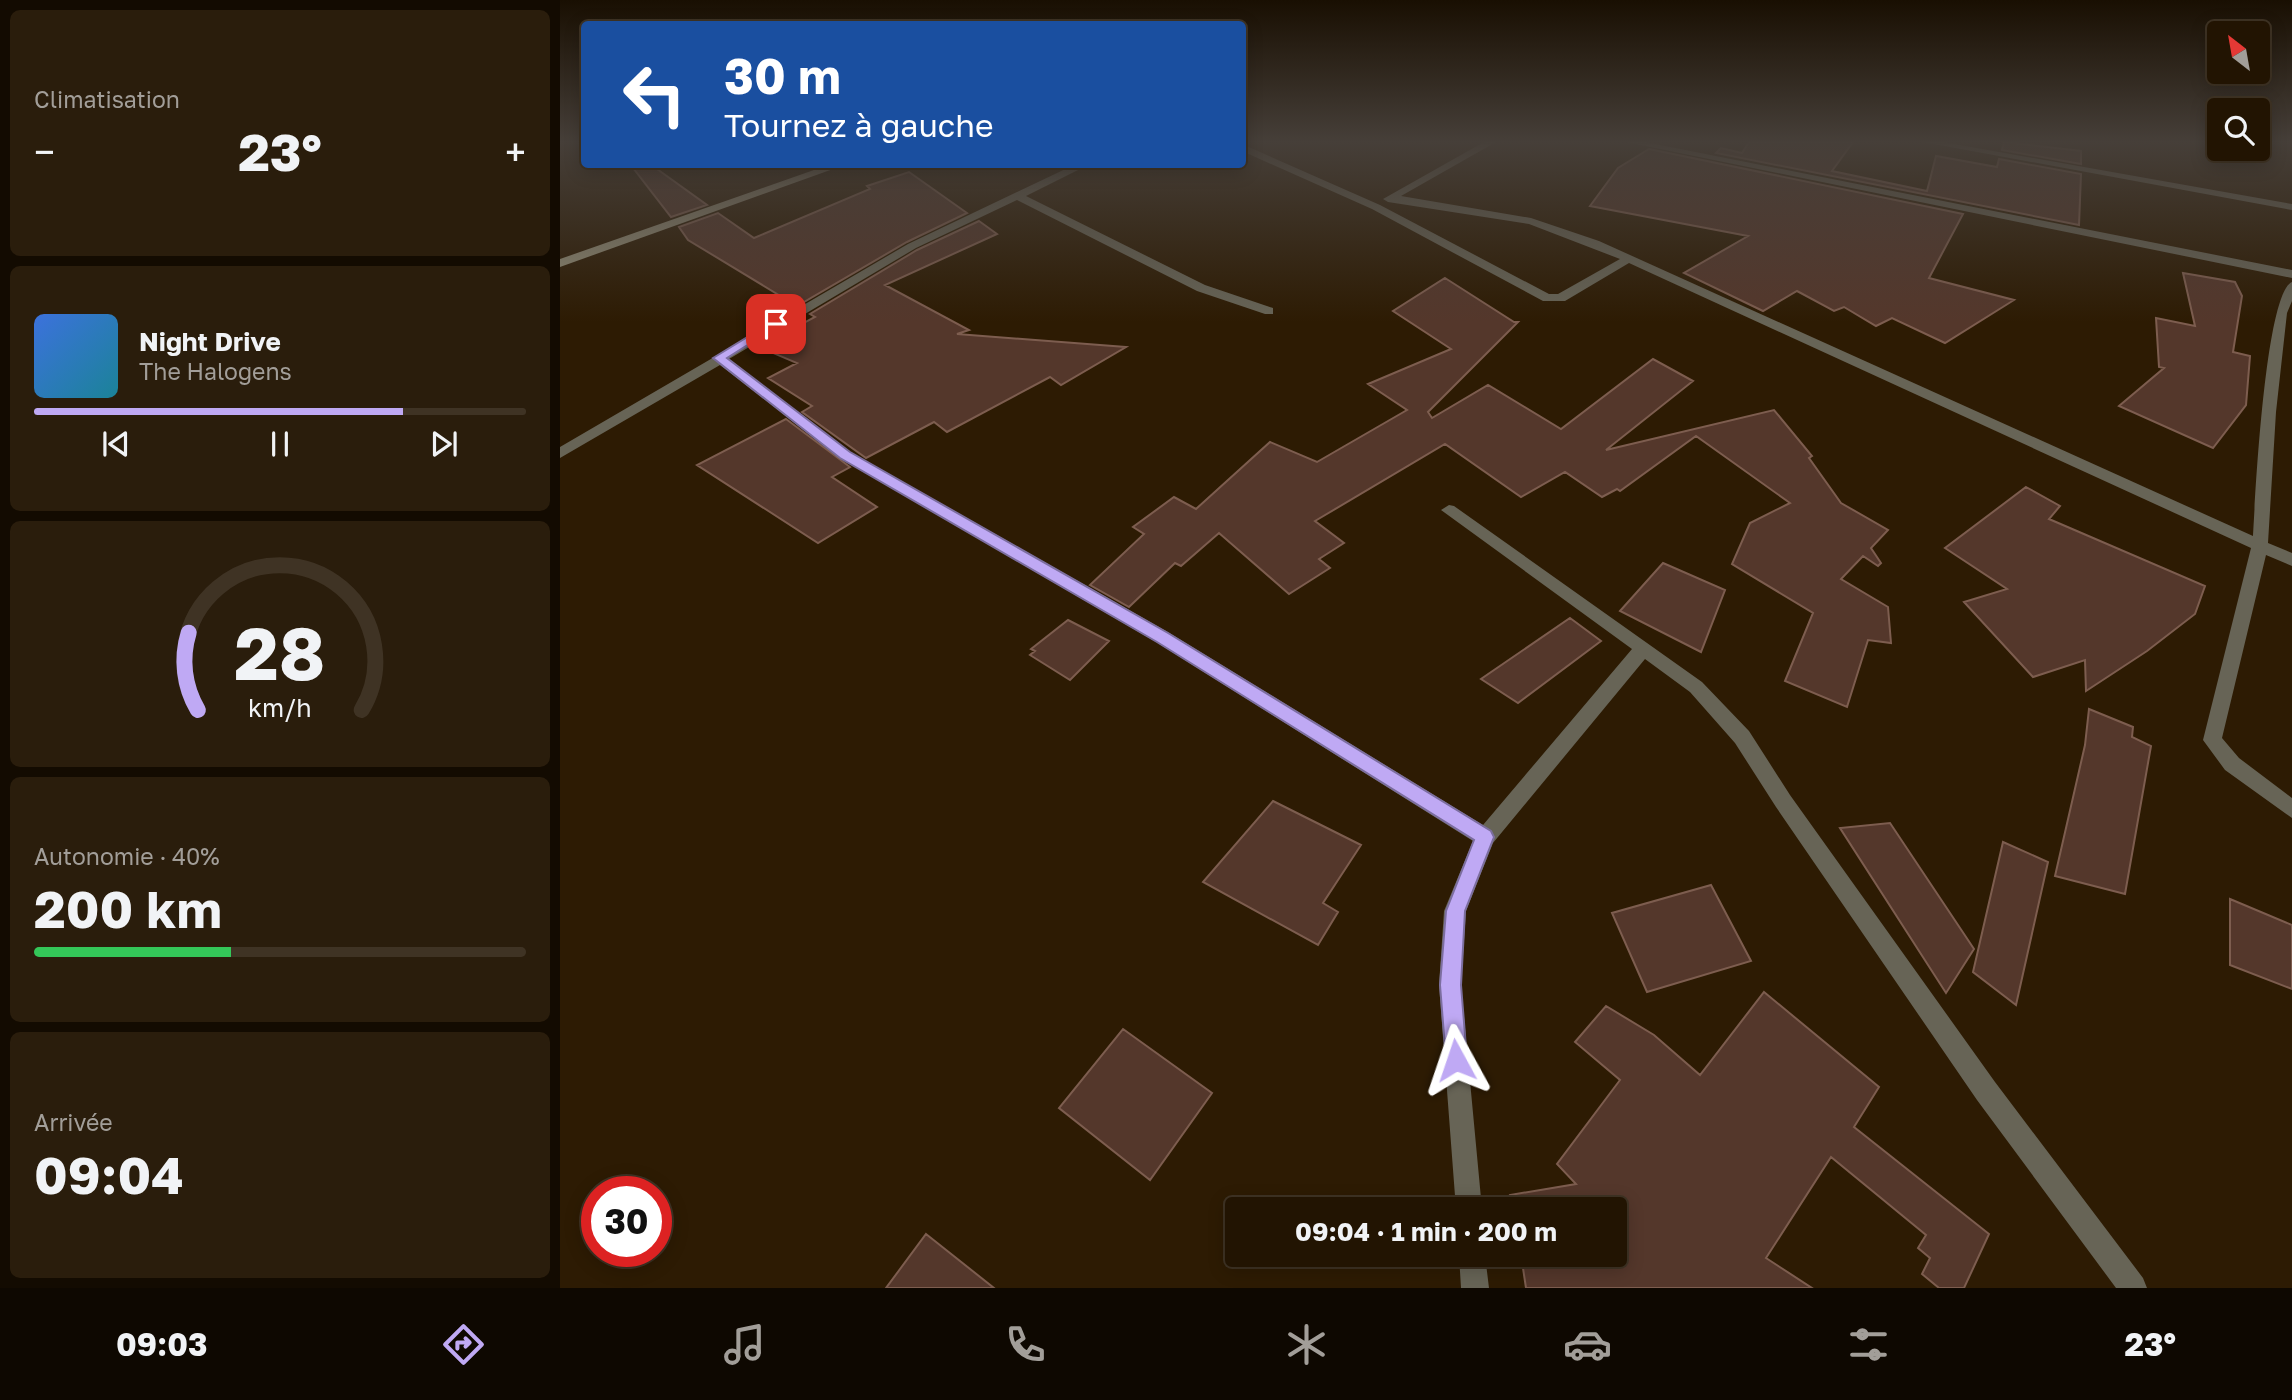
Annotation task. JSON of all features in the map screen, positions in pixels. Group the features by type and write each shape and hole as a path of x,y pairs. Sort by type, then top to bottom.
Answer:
{"street":[{"path":"560,263 733,202"},
{"path":"560,453 912,246 1004,202"},
{"path":"1029,202 1202,288 1269,311"},
{"path":"1365,202 1547,298 1561,298 1629,258"},
{"path":"1376,207 1384,202"},
{"path":"1416,202 1531,221 1629,258 2292,560"},
{"path":"1932,202 2292,274"},
{"path":"2265,202 2292,207"},
{"path":"2292,286 2281,313 2269,412 2260,545 2212,740 2232,764 2292,809"},
{"path":"719,358 845,455 1163,637 1485,837"},
{"path":"1449,510 1696,687 1742,737 1783,802 1978,1080 2133,1288"},
{"path":"1468,1197 1450,985 1455,911 1485,837 1643,648"},
{"path":"1473,1267 1475,1288"}],"building":[{"path":"659,202 703,202 707,205 671,217"},
{"path":"839,202 952,202 967,213 907,242 797,306 688,240 679,227 718,213 754,238"},
{"path":"1593,202 1906,202 1963,214 1929,278 2014,300 1945,343 1892,318 1876,326 1844,307 1834,311 1797,291 1763,311 1684,273 1748,236 1590,206"},
{"path":"1964,202 2080,202 2079,225"},
{"path":"979,221 997,234 885,285 969,330 957,334 1126,347 1061,385 1050,377 947,432 934,422 866,458 802,412 812,406 768,378 797,363 759,347 815,317 810,314 917,250"},
{"path":"2183,273 2235,282 2242,296 2233,352 2250,356 2246,405 2213,448 2119,406 2164,368 2159,367 2156,318 2195,326"},
{"path":"1445,278 1518,322 1428,412 1432,418 1488,385 1561,429 1653,359 1693,381 1606,450 1774,410 1812,456 1809,458 1841,503 1888,530 1871,548 1881,563 1878,566 1863,556 1841,579 1888,607 1891,643 1868,640 1847,707 1785,681 1813,613 1732,564 1750,523 1790,503 1696,436 1620,491 1617,489 1602,497 1565,472 1521,497 1445,444 1315,521 1344,543 1319,559 1330,568 1289,594 1219,533 1181,566 1175,563 1129,607 1090,585 1144,534 1133,527 1174,497 1196,509 1270,442 1317,462 1407,410 1368,384 1451,349 1393,311"},
{"path":"786,419 850,467 832,477 877,507 818,543 697,465"},
{"path":"2026,487 2060,506 2049,519 2205,586 2195,614 2147,651 2086,691 2085,660 2033,677 1964,602 2007,589 1945,548"},
{"path":"1663,563 1725,590 1701,652 1620,611"},
{"path":"1570,618 1601,641 1518,703 1481,679"},
{"path":"1068,620 1109,641 1070,680 1030,655 1035,651 1031,649"},
{"path":"2089,709 2133,727 2132,737 2151,746 2125,894 2055,876 2085,745"},
{"path":"1273,801 1361,845 1323,903 1338,912 1318,945 1203,882"},
{"path":"1890,823 1974,949 1946,993 1840,828"},
{"path":"2003,842 2048,862 2016,1005 1973,972"},
{"path":"1711,885 1751,961 1647,992 1612,913"},
{"path":"2230,899 2292,925 2292,989 2230,965"},
{"path":"1764,992 1879,1087 1854,1127 1989,1234 1964,1288 1939,1288 1922,1274 1930,1258 1918,1248 1926,1235 1831,1157 1766,1258 1812,1288 1526,1288 1523,1267 1627,1267 1627,1197 1510,1197 1576,1184 1557,1164 1620,1080 1575,1042 1606,1006 1654,1035 1700,1075"},
{"path":"1123,1029 1212,1093 1150,1180 1059,1108"},
{"path":"926,1234 994,1288 886,1288"}],"route":[{"path":"776,324 719,358 845,455 1163,637 1485,837 1455,911 1450,985 1456,1060"}]}
